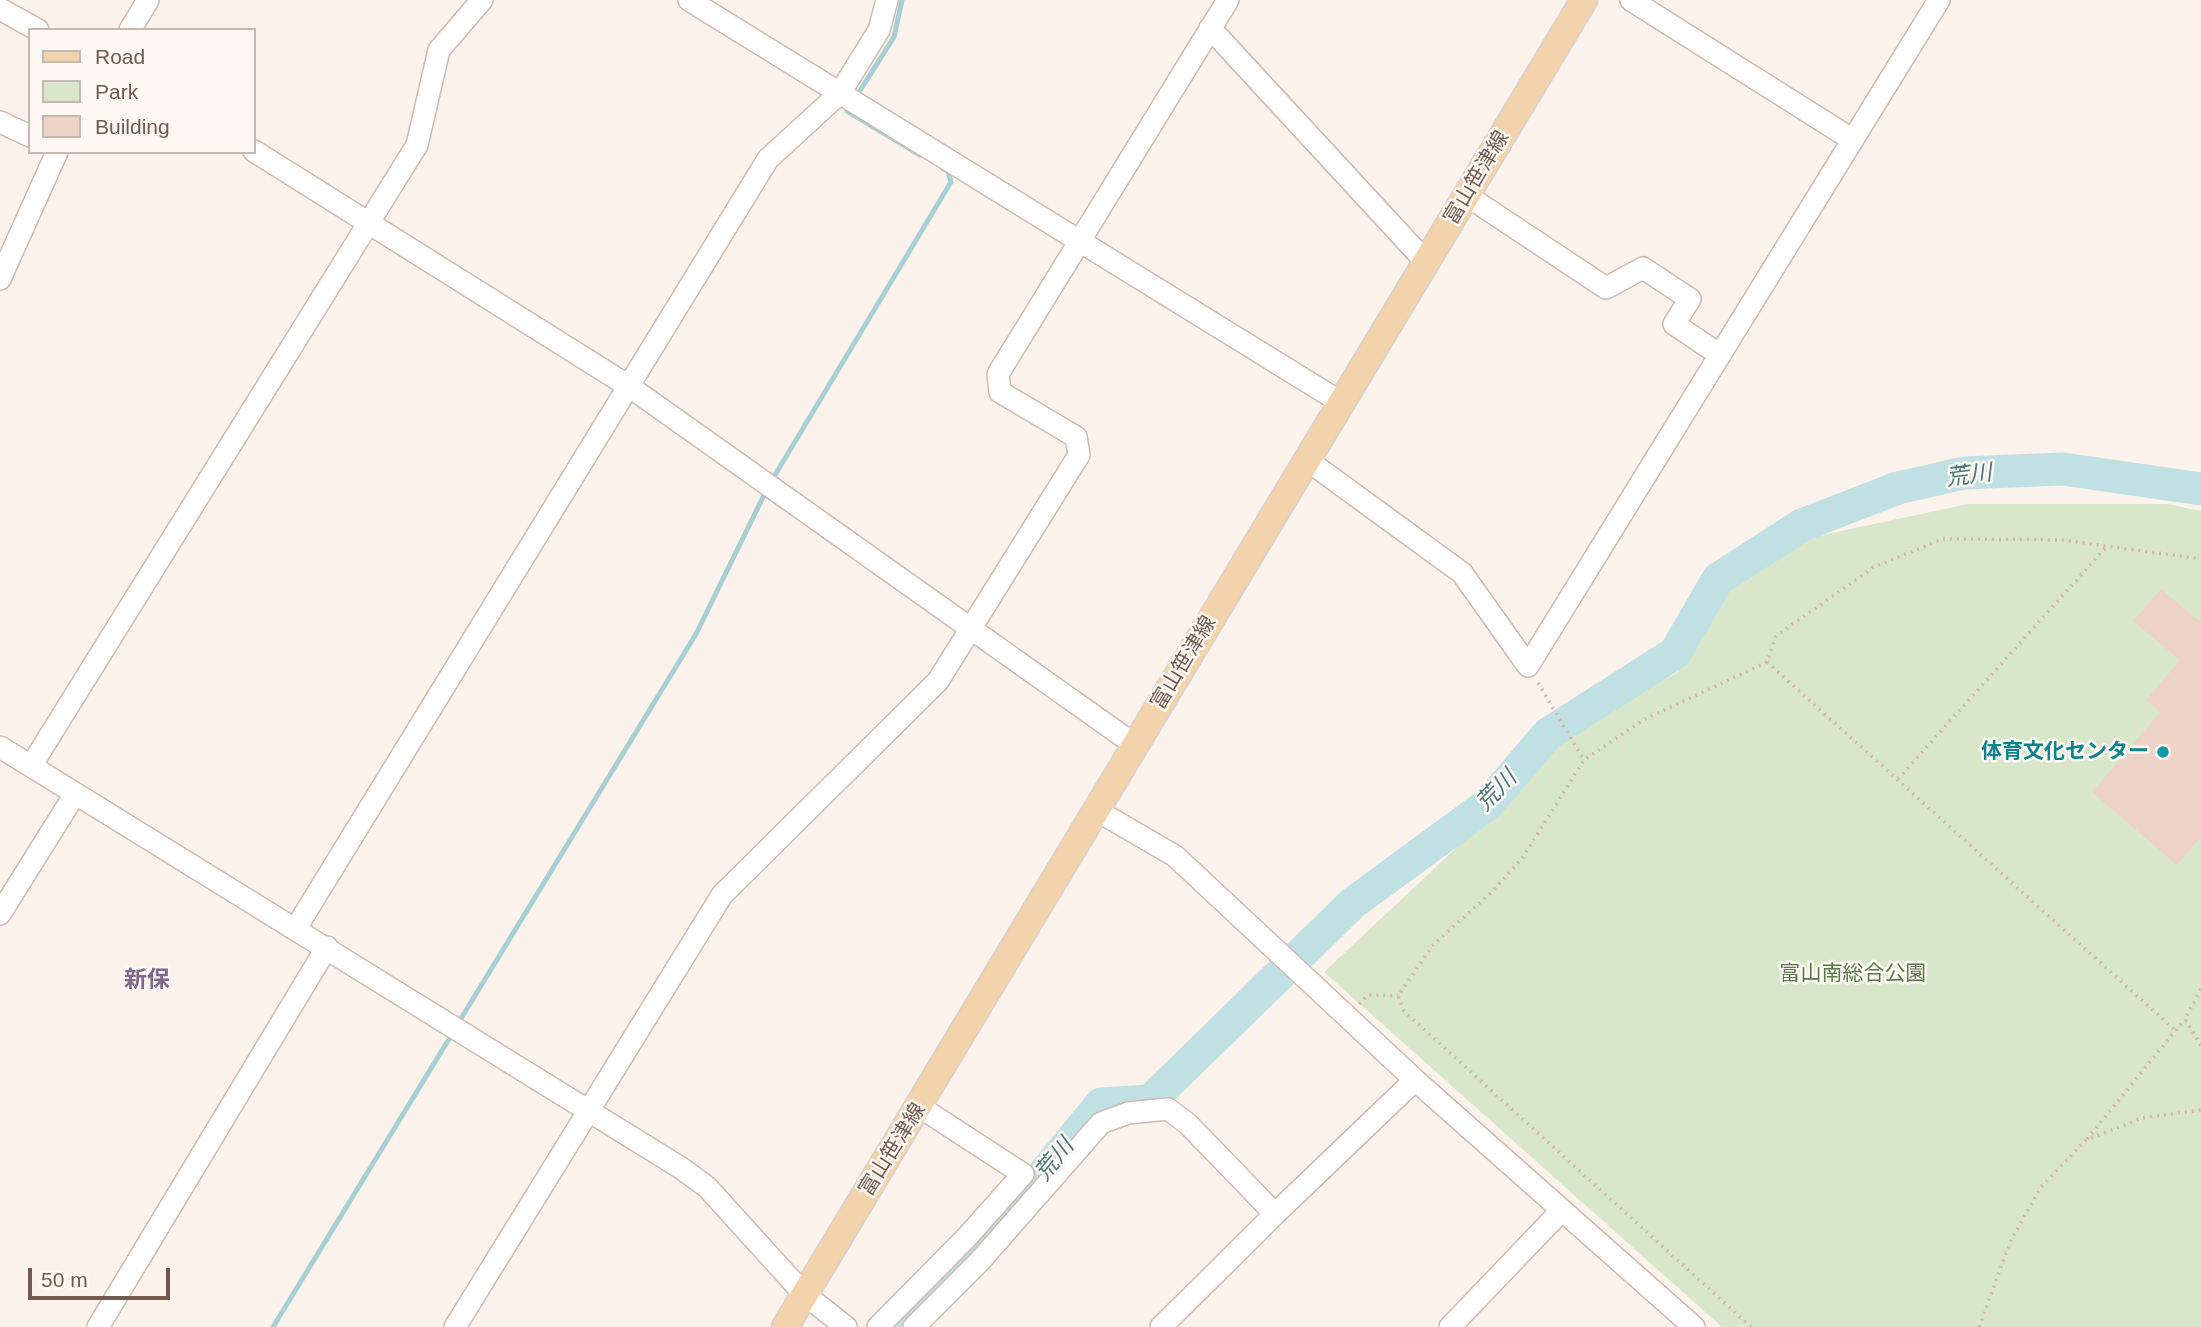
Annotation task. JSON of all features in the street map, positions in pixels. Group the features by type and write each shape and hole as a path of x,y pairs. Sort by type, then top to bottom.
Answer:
{"main road":[{"name":"富山笹津線","path":"785,1327 920,1107 1584,0"}],"street":[{"path":"131,28 148,0"},
{"path":"31,766 417,145 439,50 482,0"},
{"path":"689,0 1342,403"},
{"path":"296,928 768,159 849,99 879,30 887,0"},
{"path":"455,1327 722,895 938,681 1079,455 1076,437 1000,392 999,374 1228,0"},
{"path":"1631,0 1853,140"},
{"path":"1307,460 1462,573 1528,666 1939,0"},
{"path":"0,9 34,28"},
{"path":"1210,28 1426,261"},
{"path":"0,122 28,135"},
{"path":"256,152 629,387 1135,745"},
{"path":"0,279 56,154"},
{"path":"1466,195 1606,288 1643,268 1690,299 1674,324 1720,355"},
{"path":"0,747 589,1109 707,1188 804,1294 846,1327"},
{"path":"0,914 75,794"},
{"path":"1096,810 1175,856 1415,1080 1694,1327"},
{"path":"98,1327 327,947"},
{"path":"1161,1327 1415,1080"},
{"path":"878,1327 967,1237 1023,1174 920,1107"},
{"path":"914,1327 979,1262 1101,1123 1128,1113 1168,1109 1188,1124 1275,1214"},
{"path":"1450,1327 1561,1211"}],"path":[{"path":"1398,996 1433,945 1494,890 1523,857 1584,760 1643,720 1767,662 1776,635 1874,567 1942,539 2063,540 2201,559"},
{"path":"1898,780 2107,546"},
{"path":"1767,662 2175,1030"},
{"path":"1528,666 1584,760"},
{"path":"1979,1327 2011,1240 2041,1187 2086,1140 2185,1019 2201,989"},
{"path":"1347,1017 1368,995 1398,996"},
{"path":"1398,996 1404,1011 1751,1327"},
{"path":"2185,1019 2201,1046"},
{"path":"2086,1140 2142,1118 2201,1110"}],"green space":[{"name":"富山南総合公園","path":"1968,504 2167,504 2201,511 2201,1327 1722,1327 1324,972 1469,836 1552,742 1678,672 1717,593 1813,537"}],"building":[{"name":"体育文化センター","path":"2161,589 2199,621 2201,618 2201,837 2177,865 2092,792 2160,712 2146,700 2180,660 2133,621"}],"waterway":[{"path":"856,97 894,37 902,0"},
{"path":"851,105 847,111 920,155"},
{"path":"772,480 951,182 948,171 943,169"},
{"name":"荒川","path":"892,1327 1006,1220 1101,1104 1150,1101 1353,903 1488,804 1548,734 1675,653 1718,579 1802,525 1898,488 1964,473 2063,469 2201,489"},
{"path":"457,1025 696,634 767,489"},
{"path":"273,1327 452,1034"}],"place":[{"name":"体育文化センター","path":"2163,752"}],"district":[{"name":"新保","path":"147,981"}]}
